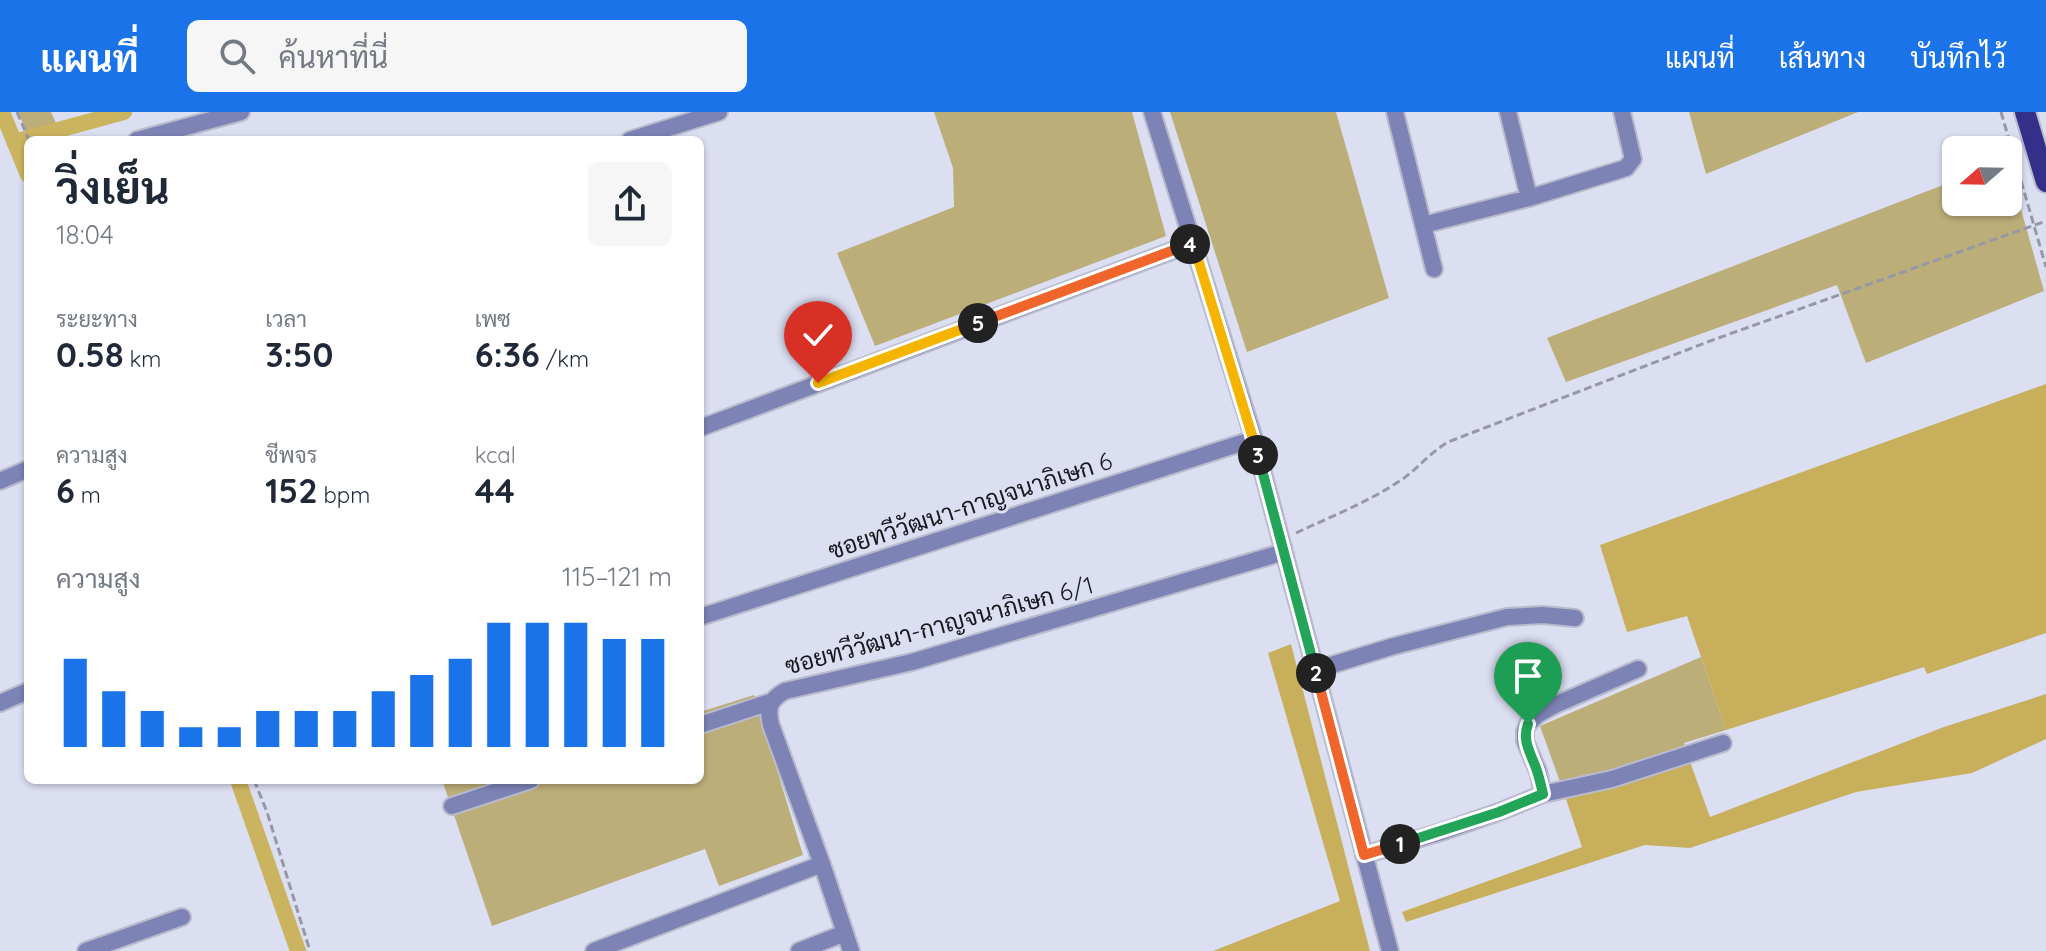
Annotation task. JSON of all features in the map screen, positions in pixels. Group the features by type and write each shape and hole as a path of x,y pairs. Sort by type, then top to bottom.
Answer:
{"main road":[{"path":"2025,112 2046,182"}],"street":[{"path":"152,136 241,112"},
{"path":"643,136 719,112"},
{"path":"1152,112 1254,439 1390,951"},
{"path":"1395,112 1434,269"},
{"path":"1508,112 1529,198"},
{"path":"1423,225 1529,198 1626,168 1633,159 1622,112"},
{"path":"704,426 1193,243"},
{"name":"ซอยทวีวัฒนา-กาญจนาภิเษก 6","path":"704,616 1254,439"},
{"path":"0,481 24,471"},
{"name":"ซอยทวีวัฒนา-กาญจนาภิเษก 6/1","path":"851,951 771,725 770,702 785,691 912,662 1282,546"},
{"path":"1315,670 1507,617 1543,615 1575,618"},
{"path":"1543,794 1538,771 1525,741 1528,724 1555,705 1638,669"},
{"path":"0,703 24,693"},
{"path":"704,724 770,702"},
{"path":"1364,855 1444,831 1543,794 1612,779 1723,743"},
{"path":"452,806 519,784"},
{"path":"594,951 822,864"},
{"path":"86,951 182,917"},
{"path":"799,951 845,933"}],"path":[{"path":"17,112 27,136"},
{"path":"2001,112 2046,267"},
{"path":"1282,546 1405,478 1433,451 1448,442 1710,341 2046,221"},
{"path":"256,784 310,951"}],"shaded area":[{"path":"18,112 51,112 62,136 28,136"},
{"path":"934,112 1132,112 1166,236 875,346 837,253 954,207 953,168"},
{"path":"1170,112 1336,112 1389,298 1247,352"},
{"path":"1689,112 1858,112 1706,174"},
{"path":"1942,185 1942,216 2022,216 2022,213 2044,291 1866,363 1837,285 1566,382 1547,338"},
{"path":"2046,384 2046,633 1927,674 1924,667 1726,730 1687,616 1627,632 1600,545"},
{"path":"1291,644 1370,951 1213,951 1340,901 1268,653"},
{"path":"1701,657 1726,730 1684,743 1689,759 1565,796 1540,726"},
{"path":"2046,694 2046,739 1972,773 1856,792 1690,848 1645,845 1406,922 1402,912 1582,847 1565,796 1689,759 1710,817 1944,727"},
{"path":"754,695 803,855 719,886 705,849 492,926 443,784 704,784 704,711"}],"waterway":[{"path":"2,112 24,165"},
{"path":"36,136 124,112"},
{"path":"14,142 24,139"},
{"path":"239,784 298,951"}],"route":[{"path":"818,383 1193,243 1254,439 1364,855 1444,831 1543,794 1538,771 1525,741 1528,724"}]}
